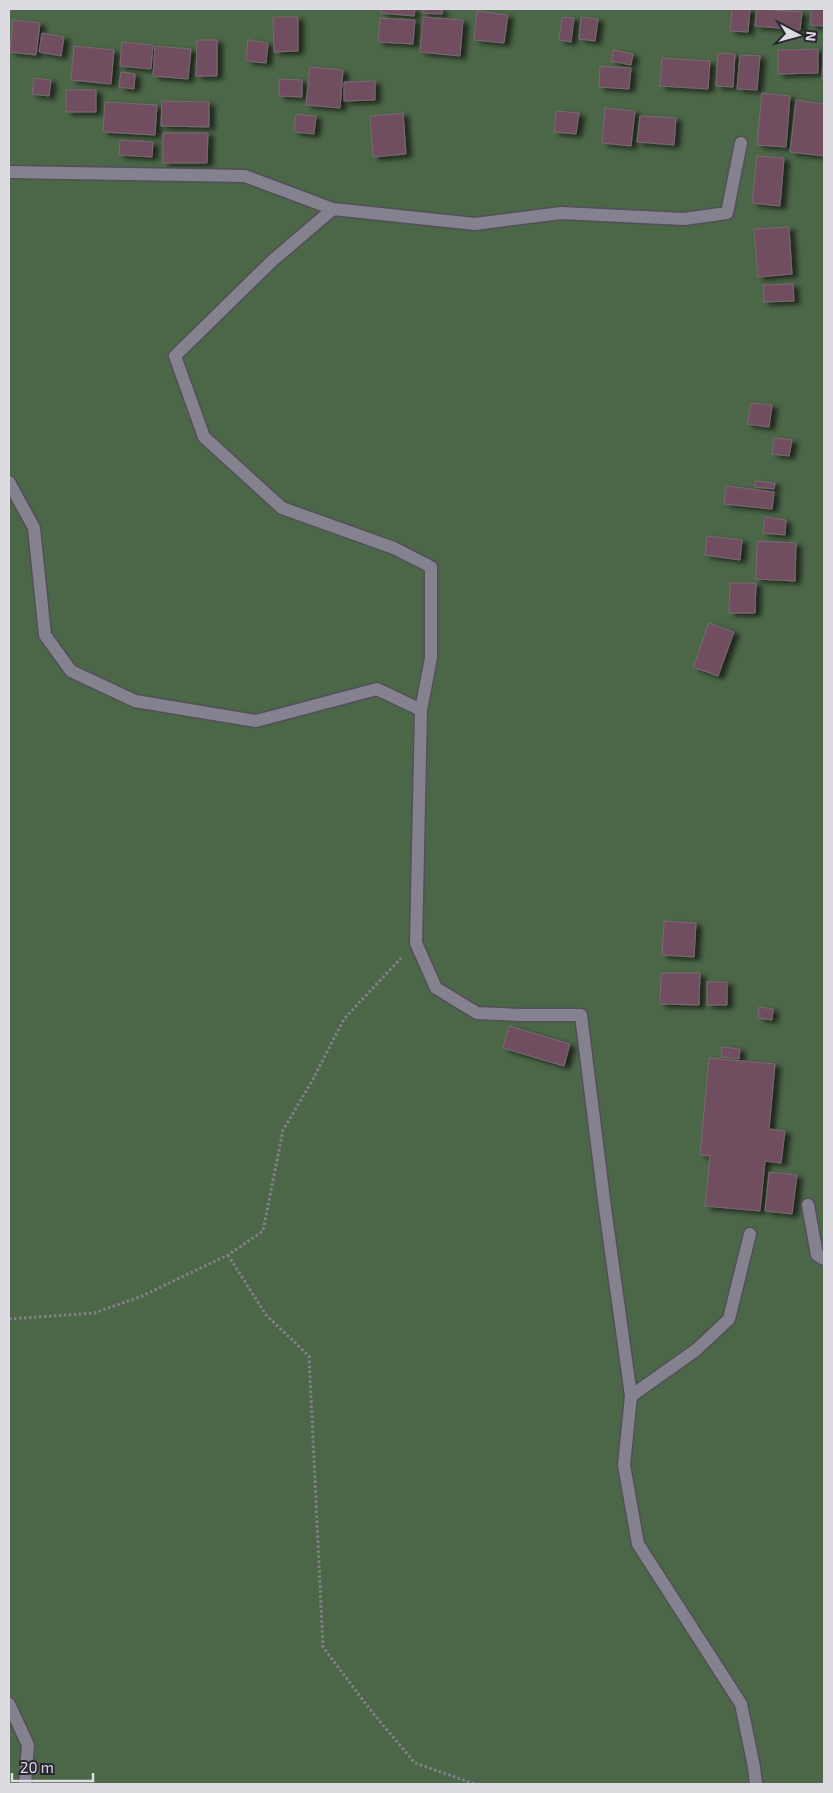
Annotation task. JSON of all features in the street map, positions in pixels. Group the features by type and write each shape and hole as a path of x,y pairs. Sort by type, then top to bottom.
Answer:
{"street":[{"path":"9,172 245,176 333,210 475,224 561,213 684,219 728,212 741,143"},
{"path":"333,210 272,261 175,356 204,437 282,508 394,548 432,567 431,658 421,710 416,943 436,988 477,1013 581,1015 631,1396 624,1465 638,1544 741,1704 756,1784"},
{"path":"9,482 34,528 45,635 71,671 135,700 256,721 377,689 421,710"},
{"path":"808,1206 817,1255 824,1259"},
{"path":"631,1396 696,1350 729,1319 750,1234"},
{"path":"9,1704 28,1745 24,1784"}],"path":[{"path":"9,1319 94,1313 142,1296 228,1255 263,1231 283,1130 311,1083 344,1019 416,943"},
{"path":"228,1255 266,1315 309,1356 323,1647 372,1712 415,1764 475,1784"}],"green space":[{"path":"9,9 824,9 824,1784 9,1784"}],"building":[{"path":"381,9 415,9 414,16 381,13"},
{"path":"422,9 442,9 442,14 422,13"},
{"path":"732,9 750,9 748,32 730,31"},
{"path":"757,9 802,12 800,30 755,26"},
{"path":"812,9 824,9 824,26 810,25"},
{"path":"477,11 508,15 504,43 474,40"},
{"path":"273,17 298,17 298,51 274,52"},
{"path":"423,17 463,20 460,56 420,52"},
{"path":"562,17 574,18 571,42 559,40"},
{"path":"581,17 598,19 595,41 579,39"},
{"path":"380,18 415,20 413,44 378,42"},
{"path":"13,20 40,23 36,55 10,52"},
{"path":"42,33 64,37 61,56 39,52"},
{"path":"197,40 217,40 217,76 196,76"},
{"path":"248,40 268,43 266,63 246,61"},
{"path":"122,42 153,45 151,69 120,66"},
{"path":"74,46 114,50 111,84 71,80"},
{"path":"155,46 191,49 188,79 153,76"},
{"path":"818,49 818,73 778,74 778,50"},
{"path":"613,50 633,54 631,65 611,61"},
{"path":"823,51 824,79 822,79"},
{"path":"718,53 735,54 733,87 716,86"},
{"path":"740,55 760,56 757,90 737,89"},
{"path":"662,58 710,61 708,89 660,86"},
{"path":"600,66 631,68 629,89 599,87"},
{"path":"310,67 343,70 340,108 306,105"},
{"path":"121,72 135,74 134,89 119,87"},
{"path":"34,78 51,80 49,96 32,94"},
{"path":"279,79 302,80 302,97 279,96"},
{"path":"375,81 375,100 344,101 344,82"},
{"path":"66,90 96,90 96,112 66,112"},
{"path":"762,93 790,96 786,147 757,145"},
{"path":"796,100 824,104 824,156 790,152"},
{"path":"162,101 209,102 209,127 161,126"},
{"path":"105,102 157,105 155,135 103,132"},
{"path":"605,108 635,111 631,146 602,143"},
{"path":"556,111 579,113 576,134 554,132"},
{"path":"403,113 406,154 373,157 370,116"},
{"path":"296,114 316,116 314,134 294,132"},
{"path":"640,116 676,118 674,145 637,142"},
{"path":"163,133 208,133 207,163 163,163"},
{"path":"120,140 153,142 152,157 119,155"},
{"path":"757,156 784,158 780,206 752,203"},
{"path":"789,227 792,274 758,277 754,229"},
{"path":"793,284 794,301 764,302 763,285"},
{"path":"751,403 772,405 769,427 747,424"},
{"path":"774,438 792,440 789,456 772,454"},
{"path":"755,481 775,483 774,489 755,487"},
{"path":"726,486 774,492 772,509 724,504"},
{"path":"765,517 786,520 785,535 763,533"},
{"path":"707,536 742,540 740,560 705,555"},
{"path":"757,541 796,543 795,581 756,579"},
{"path":"730,583 756,583 755,613 729,613"},
{"path":"709,623 734,632 718,676 693,667"},
{"path":"664,921 696,923 694,957 662,955"},
{"path":"661,973 700,973 699,1005 660,1004"},
{"path":"707,982 727,982 727,1005 707,1005"},
{"path":"759,1007 773,1009 772,1020 758,1018"},
{"path":"509,1026 570,1044 564,1066 503,1048"},
{"path":"722,1047 740,1049 739,1059 721,1057"},
{"path":"709,1058 775,1064 769,1129 785,1131 781,1163 765,1161 760,1211 705,1206 710,1156 700,1155"},
{"path":"769,1172 797,1175 792,1214 765,1211"}]}
